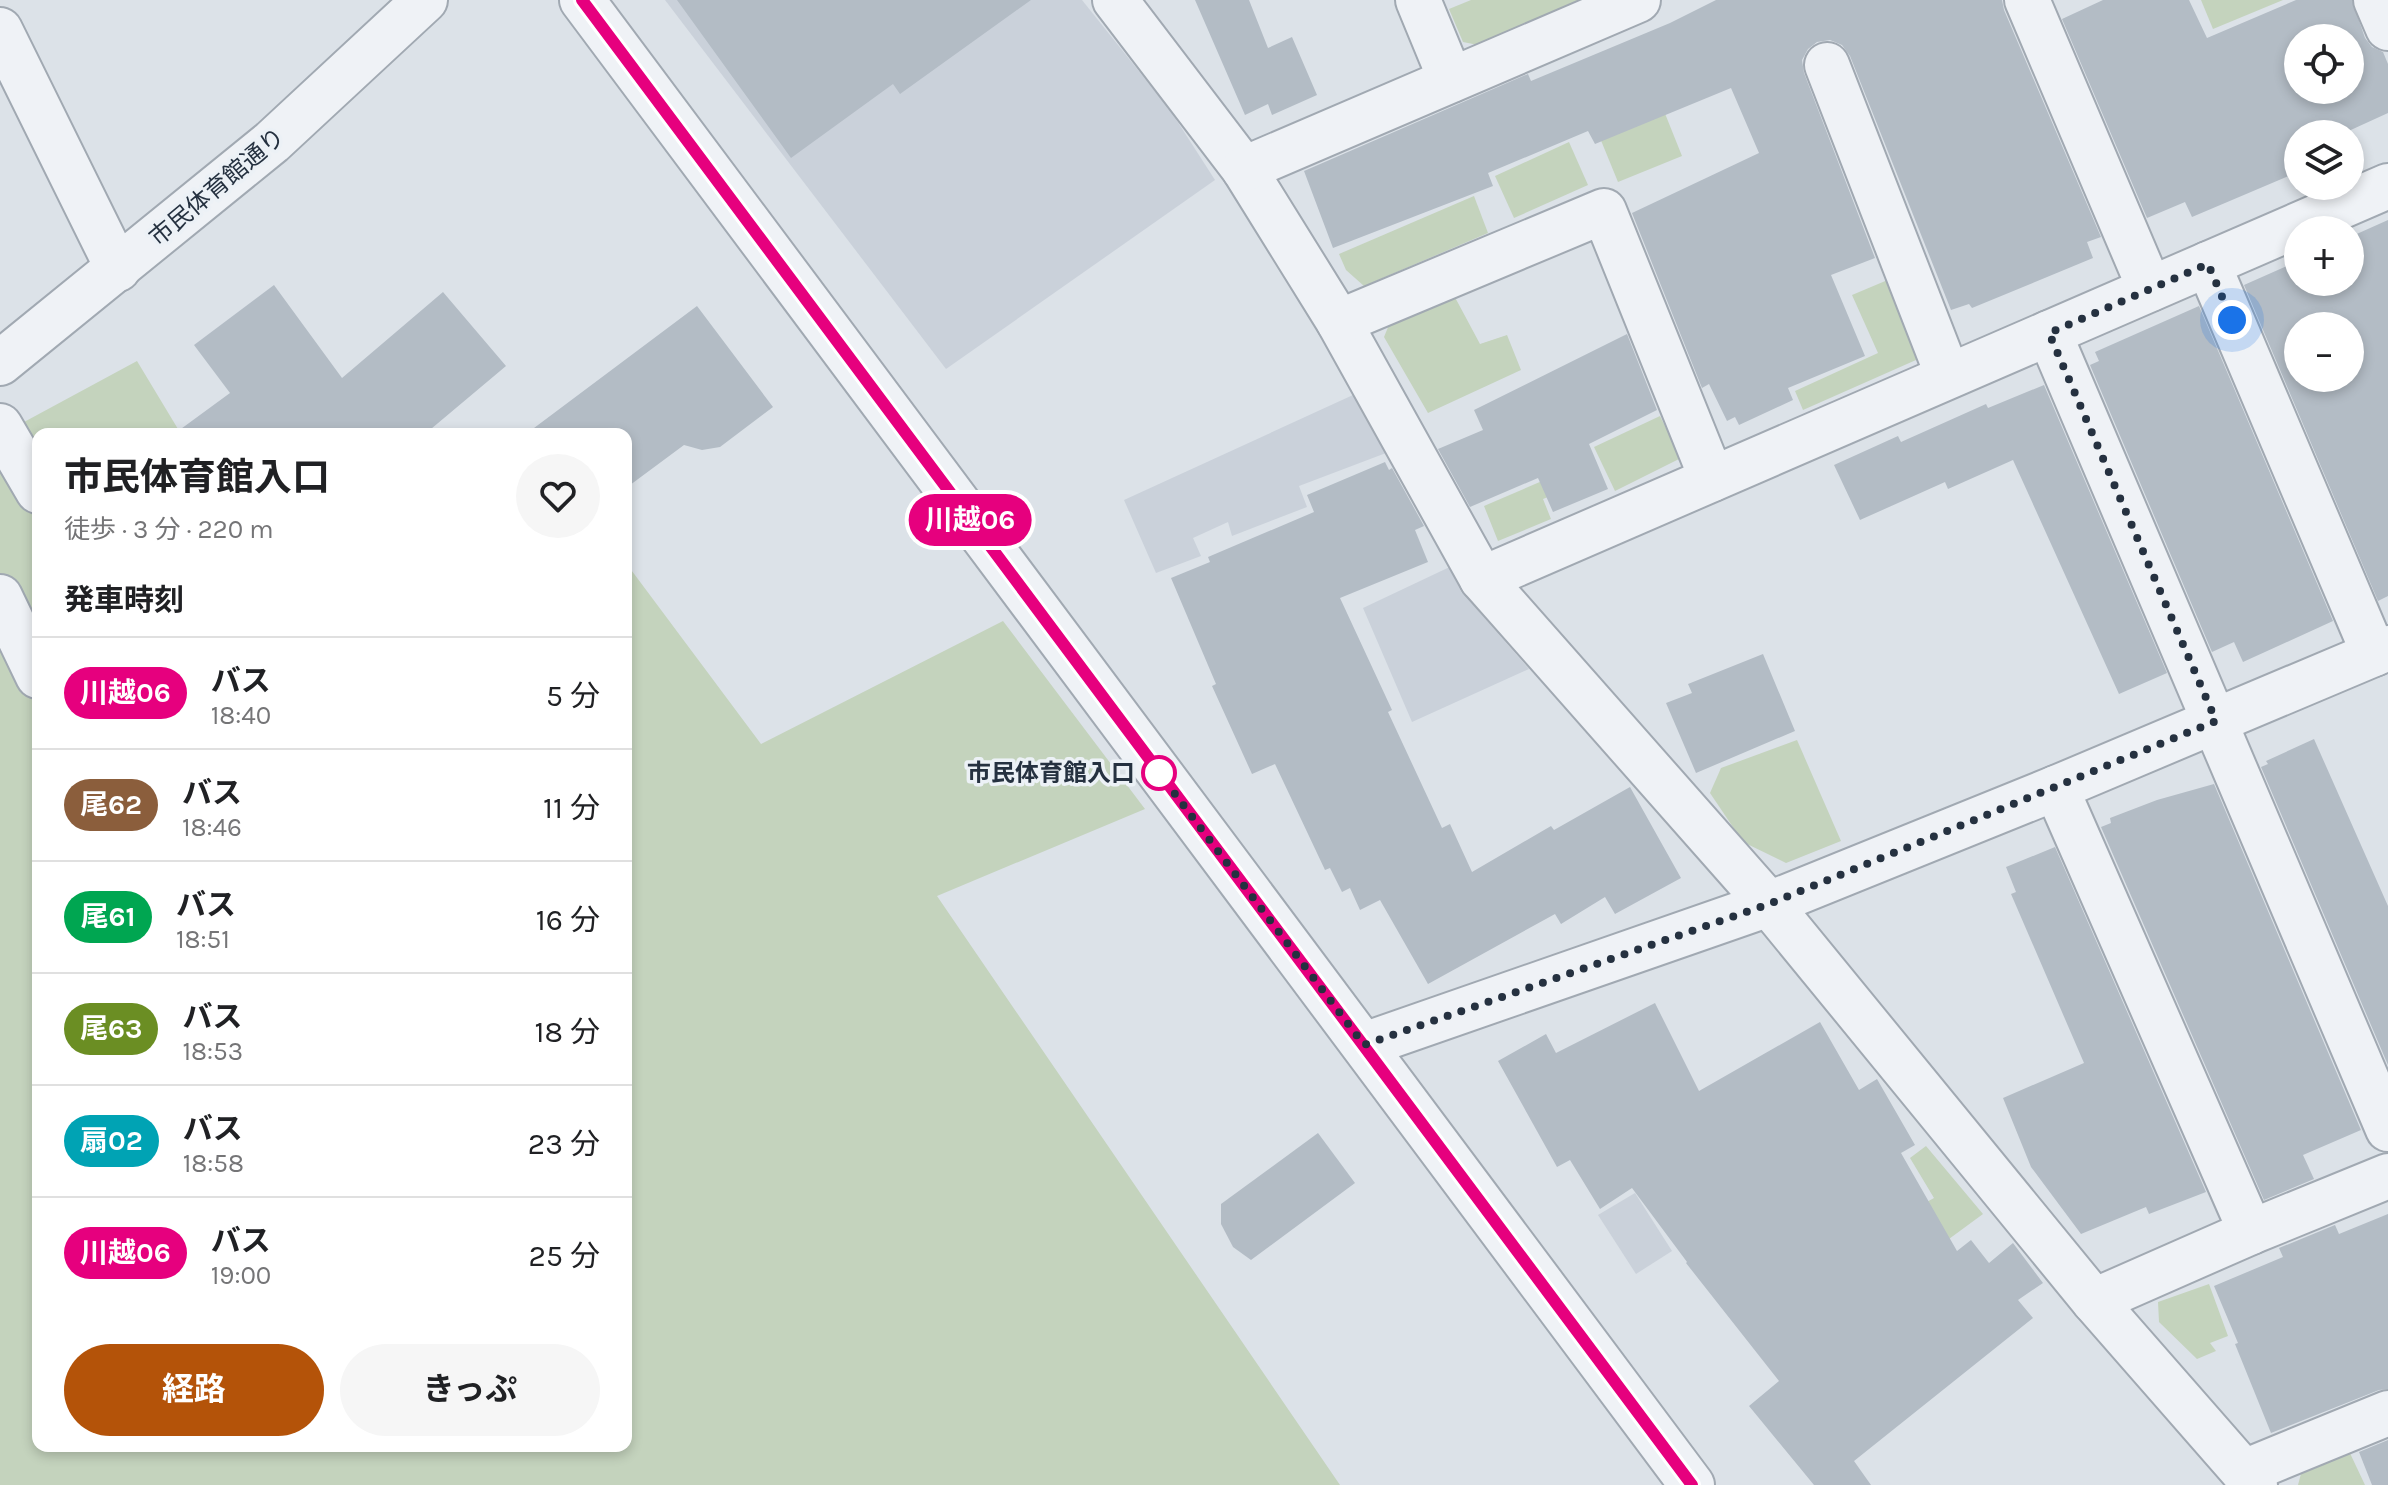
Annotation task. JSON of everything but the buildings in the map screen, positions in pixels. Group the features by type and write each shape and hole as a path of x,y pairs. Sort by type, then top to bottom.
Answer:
{"street":[{"name":"市民体育館通り","path":"0,363 272,142 425,0"},
{"path":"582,0 1692,1485"},
{"path":"1115,0 1244,169 1339,322 1482,579 1769,904 2094,1301 2250,1479 2388,1413"},
{"path":"1418,0 1451,80"},
{"path":"1244,169 1638,0"},
{"path":"2027,0 2150,289"},
{"path":"2376,0 2388,28"},
{"path":"0,30 118,269"},
{"path":"1827,65 1948,376"},
{"path":"1482,579 2388,186"},
{"path":"1339,322 1604,211 1712,479"},
{"path":"1364,1045 1769,904 2056,788 2381,651 2208,264"},
{"path":"2049,333 2388,1129"},
{"path":"0,426 32,481"},
{"path":"0,597 32,664"},
{"path":"2056,788 2251,1232"},
{"path":"2094,1301 2388,1176"}],"shaded area":[{"path":"665,0 1082,0 1170,110 1215,180 946,369"},
{"path":"1353,395 1386,453 1299,486 1307,507 1232,536 1228,522 1193,538 1201,556 1156,573 1124,500"},
{"path":"1456,564 1480,613 1529,669 1412,722 1363,608"},
{"path":"1635,1193 1672,1251 1636,1274 1598,1215"}],"green space":[{"path":"1471,0 1588,0 1478,45 1463,42 1449,9"},
{"path":"2201,0 2283,0 2213,29"},
{"path":"1664,111 1682,156 1618,182 1600,138"},
{"path":"1569,142 1588,185 1514,218 1495,176"},
{"path":"1474,196 1488,233 1364,286 1346,270 1339,254"},
{"path":"1890,279 1919,346 1916,360 1803,410 1795,391 1878,353 1852,295"},
{"path":"1450,288 1480,344 1507,335 1521,370 1428,413 1384,337 1391,320"},
{"path":"137,361 177,428 32,428 32,1452 632,1452 632,571 761,744 1003,621 1145,809 937,896 1340,1485 0,1485 0,435"},
{"path":"1660,416 1681,458 1615,491 1594,447"},
{"path":"1556,475 1563,491 1543,499 1551,519 1498,541 1484,506"},
{"path":"1797,740 1841,841 1786,863 1743,842 1710,793 1721,768"},
{"path":"1926,1146 1983,1214 1855,1308 1907,1213 1934,1198 1910,1158"},
{"path":"2209,1284 2228,1336 2210,1343 2216,1351 2197,1359 2159,1322 2158,1302"},
{"path":"2348,1449 2365,1485 2298,1485 2303,1466"}],"bus line":[{"name":"川越06","path":"582,0 1692,1485"}],"place":[{"name":"市民体育館入口","path":"1159,773"}],"route":[{"path":"1159,773 1154,766 1364,1045 1769,904 2216,721 2049,333 2208,264 2232,320"}]}
